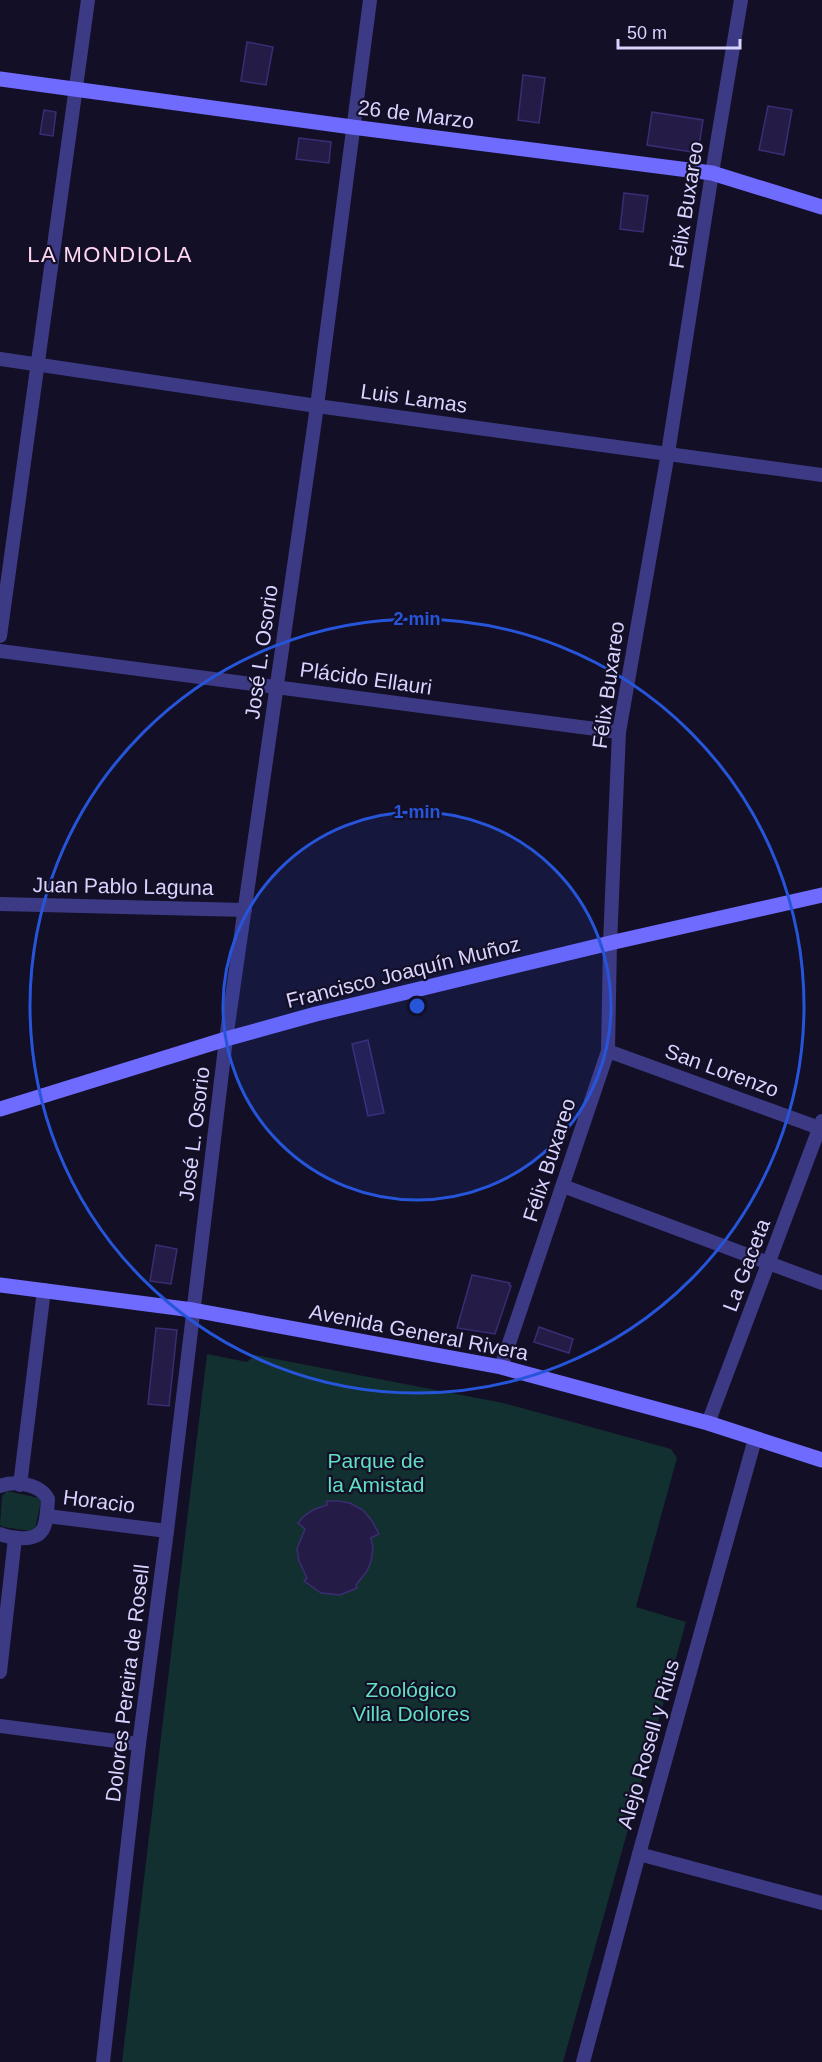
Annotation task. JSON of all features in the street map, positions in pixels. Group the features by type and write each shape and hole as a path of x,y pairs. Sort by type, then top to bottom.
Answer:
{"street":[{"path":"0,636 88,0"},
{"name":"José L. Osorio","path":"193,1310 226,1039 317,406 370,0"},
{"name":"Félix Buxareo","path":"501,1367 608,1051 610,943 620,732 668,453 741,0"},
{"name":"26 de Marzo","path":"0,79 352,127 712,172 822,207"},
{"name":"Luis Lamas","path":"0,359 317,406 822,475"},
{"name":"Plácido Ellauri","path":"0,651 620,732"},
{"name":"Francisco Joaquín Muñoz","path":"0,1109 226,1039 316,1014 610,943 822,895"},
{"name":"Juan Pablo Laguna","path":"0,904 245,910"},
{"name":"San Lorenzo","path":"608,1051 822,1126"},
{"name":"La Gaceta","path":"708,1423 822,1126"},
{"path":"563,1186 822,1283"},
{"name":"Avenida General Rivera","path":"0,1285 193,1310 501,1367 708,1423 822,1460"},
{"path":"44,1290 15,1485 41,1489 48,1499 47,1516"},
{"name":"Dolores Pereira de Rosell","path":"103,2062 193,1310"},
{"name":"Alejo Rosell y Rius","path":"583,2062 755,1439"},
{"name":"Horacio","path":"6,1536 30,1539 39,1535 46,1527 47,1516 167,1531"},
{"path":"0,1672 6,1536"},
{"path":"0,1726 140,1744"},
{"path":"639,1854 822,1903"}],"green space":[{"name":"Zoológico Villa Dolores","path":"207,1354 247,1362 255,1355 503,1403 671,1449 677,1458 636,1607 686,1622 563,2062 122,2062"},
{"path":"7,1491 39,1498 41,1501 35,1530 0,1525 2,1496"}],"building":[{"path":"247,42 273,47 266,85 241,81"},
{"path":"523,75 545,78 539,123 518,120"},
{"path":"768,106 792,110 784,155 759,150"},
{"path":"44,110 56,112 53,136 40,134"},
{"path":"652,112 703,120 698,153 647,145"},
{"path":"299,138 331,142 329,163 296,159"},
{"path":"624,193 648,196 643,232 620,229"},
{"path":"368,1040 384,1113 368,1116 352,1044"},
{"path":"156,1245 177,1249 171,1284 150,1281"},
{"path":"472,1275 510,1283 511,1286 495,1334 457,1328"},
{"path":"539,1327 573,1339 569,1353 534,1342"},
{"path":"156,1328 177,1330 169,1406 148,1404"},
{"path":"327,1501 350,1503 363,1510 379,1534 371,1538 373,1548 371,1561 367,1571 356,1585 357,1588 340,1595 321,1593 304,1581 307,1578 299,1561 297,1549 305,1529 298,1523 305,1515 327,1505"}],"district":[{"name":"LA MONDIOLA","path":"110,254"}],"park label":[{"name":"Parque de la Amistad","path":"376,1472"}]}
